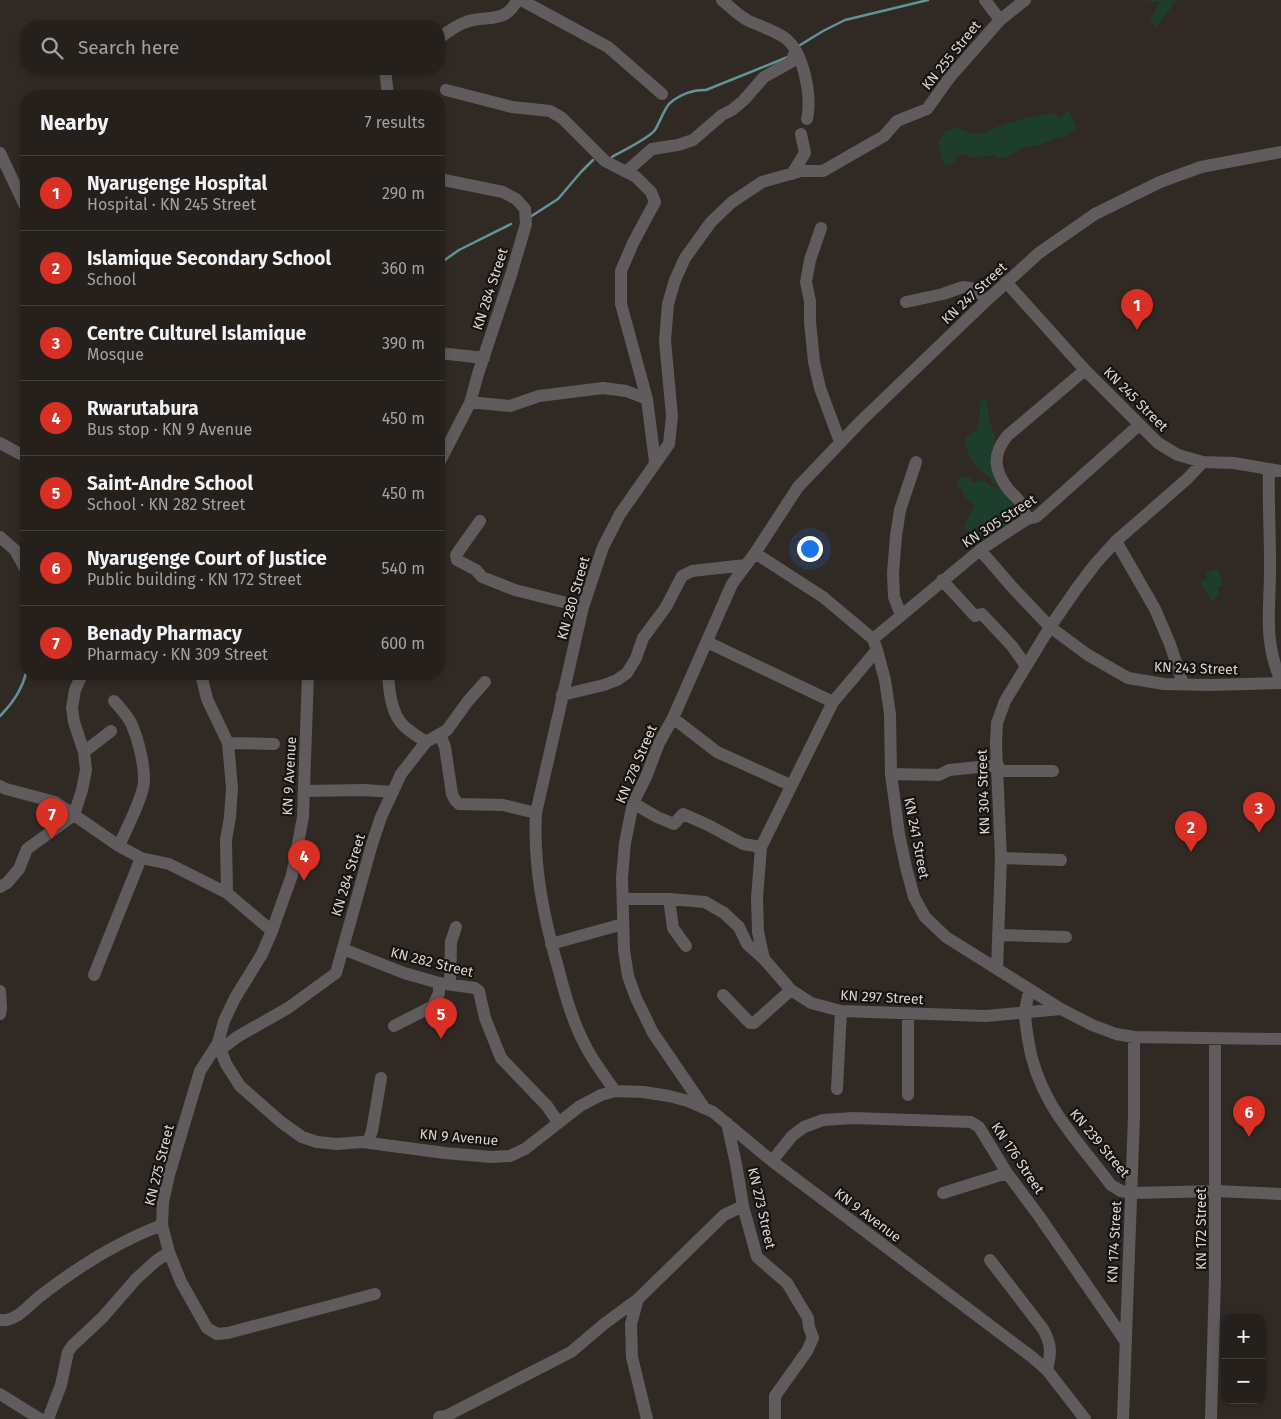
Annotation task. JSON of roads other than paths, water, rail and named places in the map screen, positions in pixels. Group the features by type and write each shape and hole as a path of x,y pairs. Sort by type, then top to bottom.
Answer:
{"street":[{"path":"445,34 466,22 505,15 513,9 517,0"},
{"path":"521,0 608,46 662,94"},
{"path":"722,0 745,19 787,39 795,52 806,79 809,97 807,119"},
{"path":"985,0 1000,20"},
{"name":"KN 255 Street","path":"823,171 884,136 896,122 927,109 950,77 1000,20 1025,0"},
{"path":"627,171 652,149 678,145 693,140 722,115 732,110 744,100 764,77 792,62 795,52"},
{"path":"386,75 387,90"},
{"path":"446,90 512,107 550,111 562,118 605,161 627,171 645,184 651,192 655,202 621,271 621,304 647,399 655,462"},
{"path":"792,174 805,153 801,134"},
{"name":"KN 247 Street","path":"755,553 798,487 840,442 1006,282 1039,253 1095,214 1160,182 1201,167 1281,152"},
{"path":"0,154 20,196"},
{"name":"KN 280 Street","path":"615,1091 591,1057 572,1016 551,944 536,861 534,839 536,812 562,695 583,606 603,547 620,514 655,462 664,453 668,444 672,416 666,341 668,304 675,280 685,258 711,222 732,202 762,182 801,171 823,171"},
{"name":"KN 284 Street","path":"445,180 503,192 516,199 525,209 526,224 473,388 470,403 445,451"},
{"path":"821,228 810,260 806,282 810,301 814,362 820,388 840,442"},
{"name":"KN 245 Street","path":"1006,282 1085,370 1158,443 1178,454 1203,462 1234,463 1275,470"},
{"path":"906,302 943,294 963,286 976,289 986,301"},
{"path":"445,354 484,358"},
{"path":"1027,519 1021,504 999,475 996,464 997,454 1007,436 1085,370"},
{"path":"470,403 510,406 539,396 603,388 626,391 647,399"},
{"name":"KN 305 Street","path":"875,644 901,615 942,580 980,550 1027,519 1036,517 1139,425"},
{"path":"0,443 20,454"},
{"path":"901,615 894,597 893,573 896,536 900,510 916,462"},
{"name":"KN 304 Street","path":"997,969 1001,858 997,723 1005,701 1050,627 1077,588 1116,541 1187,479 1203,462"},
{"path":"1275,470 1268,602 1269,639 1274,664 1281,682"},
{"path":"480,520 458,552 457,560 476,570 482,577 515,590 583,606"},
{"path":"0,538 15,550 20,559"},
{"path":"1116,541 1155,609 1170,644 1182,684"},
{"name":"KN 243 Street","path":"980,550 1050,627 1088,655 1128,678 1164,684 1258,684 1281,682"},
{"path":"755,553 823,597 875,644"},
{"name":"KN 278 Street","path":"703,1106 652,1033 628,976 623,924 622,877 625,843 633,803 646,777 659,743 673,718 732,584 755,553"},
{"path":"562,695 604,685 617,680 626,673 636,658 643,638 666,607 682,576 692,571 746,565"},
{"path":"942,580 974,616 982,614 1012,646 1026,666"},
{"path":"707,642 833,702"},
{"name":"KN 297 Street","path":"875,644 833,702 760,847 757,898 758,932 764,958 791,990 811,1003 841,1011 986,1016 1061,1009"},
{"name":"KN 241 Street","path":"875,644 890,714 891,774 899,834 906,867 914,897 926,917 946,937 1061,1009 1092,1025 1116,1034 1134,1037 1216,1040 1281,1040"},
{"path":"0,887 7,883 19,869 27,849 74,815 86,770 84,752 74,722 72,708 75,690 79,680"},
{"path":"203,680 208,699 228,743 232,788 226,840 227,893"},
{"name":"KN 9 Avenue","path":"308,680 303,817 292,875 262,954 228,1013 219,1047 226,1064 240,1086 280,1122 302,1137 317,1142 368,1142 445,1153 491,1157 510,1156 525,1149 580,1106 601,1095 615,1091 643,1092 669,1096 703,1106 727,1123 772,1161 1032,1357 1047,1370 1085,1419"},
{"path":"389,680 390,693 402,724 426,742 447,730 468,701 485,682"},
{"path":"114,701 131,722 144,772 144,786 118,846"},
{"path":"673,718 717,752 790,785"},
{"path":"84,752 111,731"},
{"path":"440,734 445,747 452,794 459,804 503,805 536,812"},
{"name":"KN 284 Street","path":"219,1047 288,1008 336,973 364,869 381,816 402,774 426,742"},
{"path":"228,743 274,744"},
{"path":"891,774 939,775 949,770 998,768 1054,772"},
{"path":"0,786 55,802 118,846 141,858 169,864 227,893 272,931"},
{"path":"304,791 355,790 393,792"},
{"path":"633,803 657,817 674,824 683,814 743,844 760,847"},
{"path":"94,975 141,858"},
{"path":"1001,858 1061,860"},
{"path":"623,899 669,899 705,902 724,913 739,927 747,944 764,958"},
{"path":"669,899 673,928 686,946"},
{"path":"551,944 623,924"},
{"path":"394,1026 433,1006 445,983 451,942 456,927"},
{"path":"998,935 1066,936"},
{"name":"KN 282 Street","path":"343,949 404,973 475,988 479,991 486,1018 501,1058 547,1106 558,1122"},
{"path":"723,995 750,1024 754,1023 791,990"},
{"name":"KN 239 Street","path":"1029,990 1025,1013 1030,1055 1047,1100 1058,1117 1111,1184 1120,1191 1132,1193 1216,1191 1281,1194"},
{"path":"0,991 0,1014"},
{"path":"837,1089 841,1011"},
{"path":"908,1014 908,1095"},
{"name":"KN 174 Street","path":"1123,1419 1132,1193 1134,1037"},
{"name":"KN 172 Street","path":"1211,1419 1216,1191 1216,1040"},
{"name":"KN 275 Street","path":"219,1047 200,1071 169,1175 163,1202 162,1225 169,1252 181,1282 207,1328 217,1334 228,1333 375,1294"},
{"path":"368,1142 372,1131 381,1078"},
{"name":"KN 176 Street","path":"772,1161 792,1136 804,1127 823,1120 853,1118 971,1122 979,1127 1007,1172 1126,1342"},
{"name":"KN 273 Street","path":"727,1123 743,1206 757,1257 787,1283 808,1318 813,1338 807,1351 775,1396 775,1419"},
{"path":"944,1193 1007,1172"},
{"path":"439,1418 571,1352 638,1299 724,1215 743,1206"},
{"path":"0,1320 17,1316 93,1258 137,1234 162,1225"},
{"path":"48,1419 59,1391 68,1352 72,1346 102,1317 136,1279 169,1252"},
{"path":"990,1260 1043,1329 1050,1341 1051,1353 1047,1370"},
{"path":"638,1299 631,1324 632,1357 647,1419"},
{"path":"0,1394 40,1419"}],"waterway":[{"path":"797,47 845,20 928,0"},
{"path":"612,157 652,133 668,105 678,97 687,93 706,90 788,57"},
{"path":"530,217 558,199 593,160"},
{"path":"445,260 459,250 511,224"},
{"path":"0,716 9,707 24,680"}],"place":[{"name":"Nyarugenge Hospital","path":"1137,330"},
{"name":"Centre Culturel Islamique","path":"1259,833"},
{"name":"Benady Pharmacy","path":"52,839"},
{"name":"Islamique Secondary School","path":"1191,852"},
{"name":"Rwarutabura","path":"304,881"},
{"name":"Saint-Andre School","path":"441,1039"},
{"name":"Nyarugenge Court of Justice","path":"1249,1137"}]}
